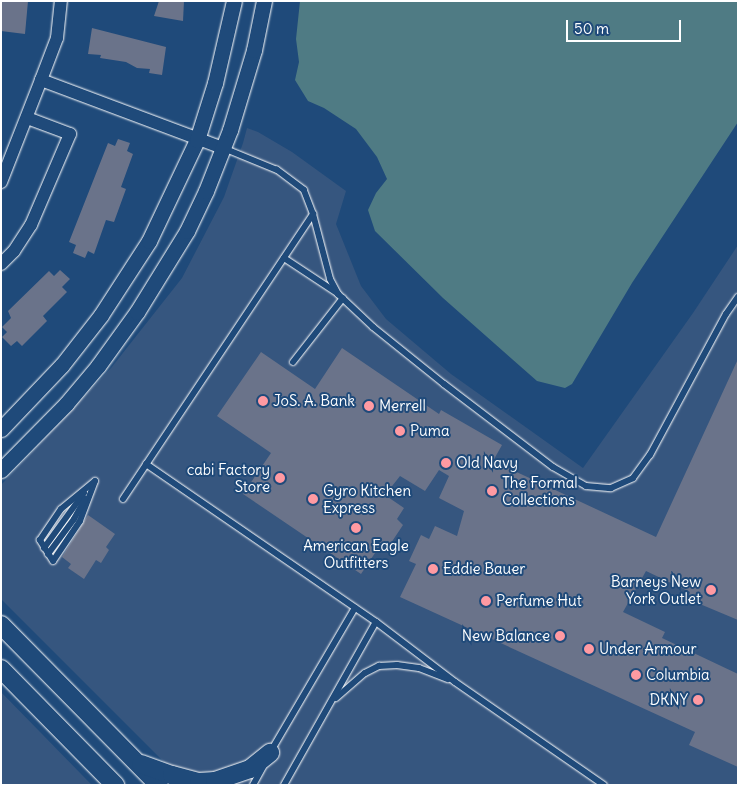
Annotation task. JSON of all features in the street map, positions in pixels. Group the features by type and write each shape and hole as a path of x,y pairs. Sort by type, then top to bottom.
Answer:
{"main road":[{"path":"1,625 159,785"},
{"path":"1,669 115,785"},
{"path":"137,762 181,778 199,782 215,781 250,769 270,753"}],"street":[{"path":"1,182 57,38 61,1"},
{"path":"1,429 62,365 106,307 149,241 197,140 215,83 234,1"},
{"path":"1,470 66,404 98,366 138,312 187,231 223,148 247,75 264,1"},
{"path":"41,80 197,140 223,148"},
{"path":"2,263 14,251 32,225 70,134 27,118"}],"lane":[{"path":"223,148 277,170 304,190 313,214 330,279 341,296"},
{"path":"123,499 313,214"},
{"path":"284,258 341,296 373,327 553,468 586,486 611,488 633,478 650,455 726,314 738,297"},
{"path":"293,362 341,296"},
{"path":"146,464 376,622 456,682 604,785"},
{"path":"46,551 74,519 95,481"},
{"path":"95,481 80,521 53,561 40,540 61,509 95,481"},
{"path":"253,785 355,608"},
{"path":"284,785 376,622"},
{"path":"331,702 365,673 379,666 397,665 419,668 456,682"}],"shaded area":[{"path":"247,128 258,132 292,152 346,191 336,224 361,286 386,319 451,374 583,468 693,313 738,245 738,785 187,785 1,599 1,485 111,368 182,278 224,197"},
{"path":"1,692 85,778 92,785 1,785"}],"green space":[{"path":"300,1 738,1 738,122 632,283 572,384 565,388 537,381 443,298 375,231 368,210 376,193 387,179 377,157 356,129 324,108 308,101 295,80 299,62 296,39"}],"building":[{"path":"1,1 28,1 25,34 1,31"},
{"path":"159,1 184,1 183,21 154,16"},
{"path":"92,28 166,47 162,75 149,73 150,69 137,68 126,62 100,58 101,55 88,54"},
{"path":"118,139 130,143 127,151 133,154 121,187 126,189 114,222 106,220 94,254 88,251 85,258 73,253 76,245 69,242 108,143 115,146"},
{"path":"60,270 70,279 62,287 67,292 43,316 47,321 22,346 17,341 11,346 2,337 7,332 2,327 11,318 8,311 49,271 54,276"},
{"path":"342,348 439,414 441,410 502,445 493,461 656,537 738,359 738,620 688,599 690,592 646,571 623,612 665,632 662,638 738,674 738,767 689,745 695,732 400,597 416,564 409,561 421,535 429,539 435,526 457,536 464,511 439,498 449,476 439,470 425,491 400,476 385,495 404,508 397,519 403,525 387,549 381,544 361,574 243,494 271,453 217,416 261,352 315,389"},
{"path":"88,515 115,534 106,547 109,550 101,563 96,560 84,579 68,568 71,564 62,557"}],"place":[{"name":"JoS. A. Bank","path":"263,401"},
{"name":"Merrell","path":"369,406"},
{"name":"Puma","path":"400,431"},
{"name":"Old Navy","path":"446,463"},
{"name":"cabi Factory Store","path":"280,478"},
{"name":"The Formal Collections","path":"492,491"},
{"name":"Gyro Kitchen Express","path":"313,499"},
{"name":"American Eagle Outfitters","path":"356,528"},
{"name":"Eddie Bauer","path":"433,569"},
{"name":"Barneys New York Outlet","path":"711,590"},
{"name":"Perfume Hut","path":"486,601"},
{"name":"New Balance","path":"560,636"},
{"name":"Under Armour","path":"589,649"},
{"name":"Columbia","path":"636,675"},
{"name":"DKNY","path":"698,700"}]}
